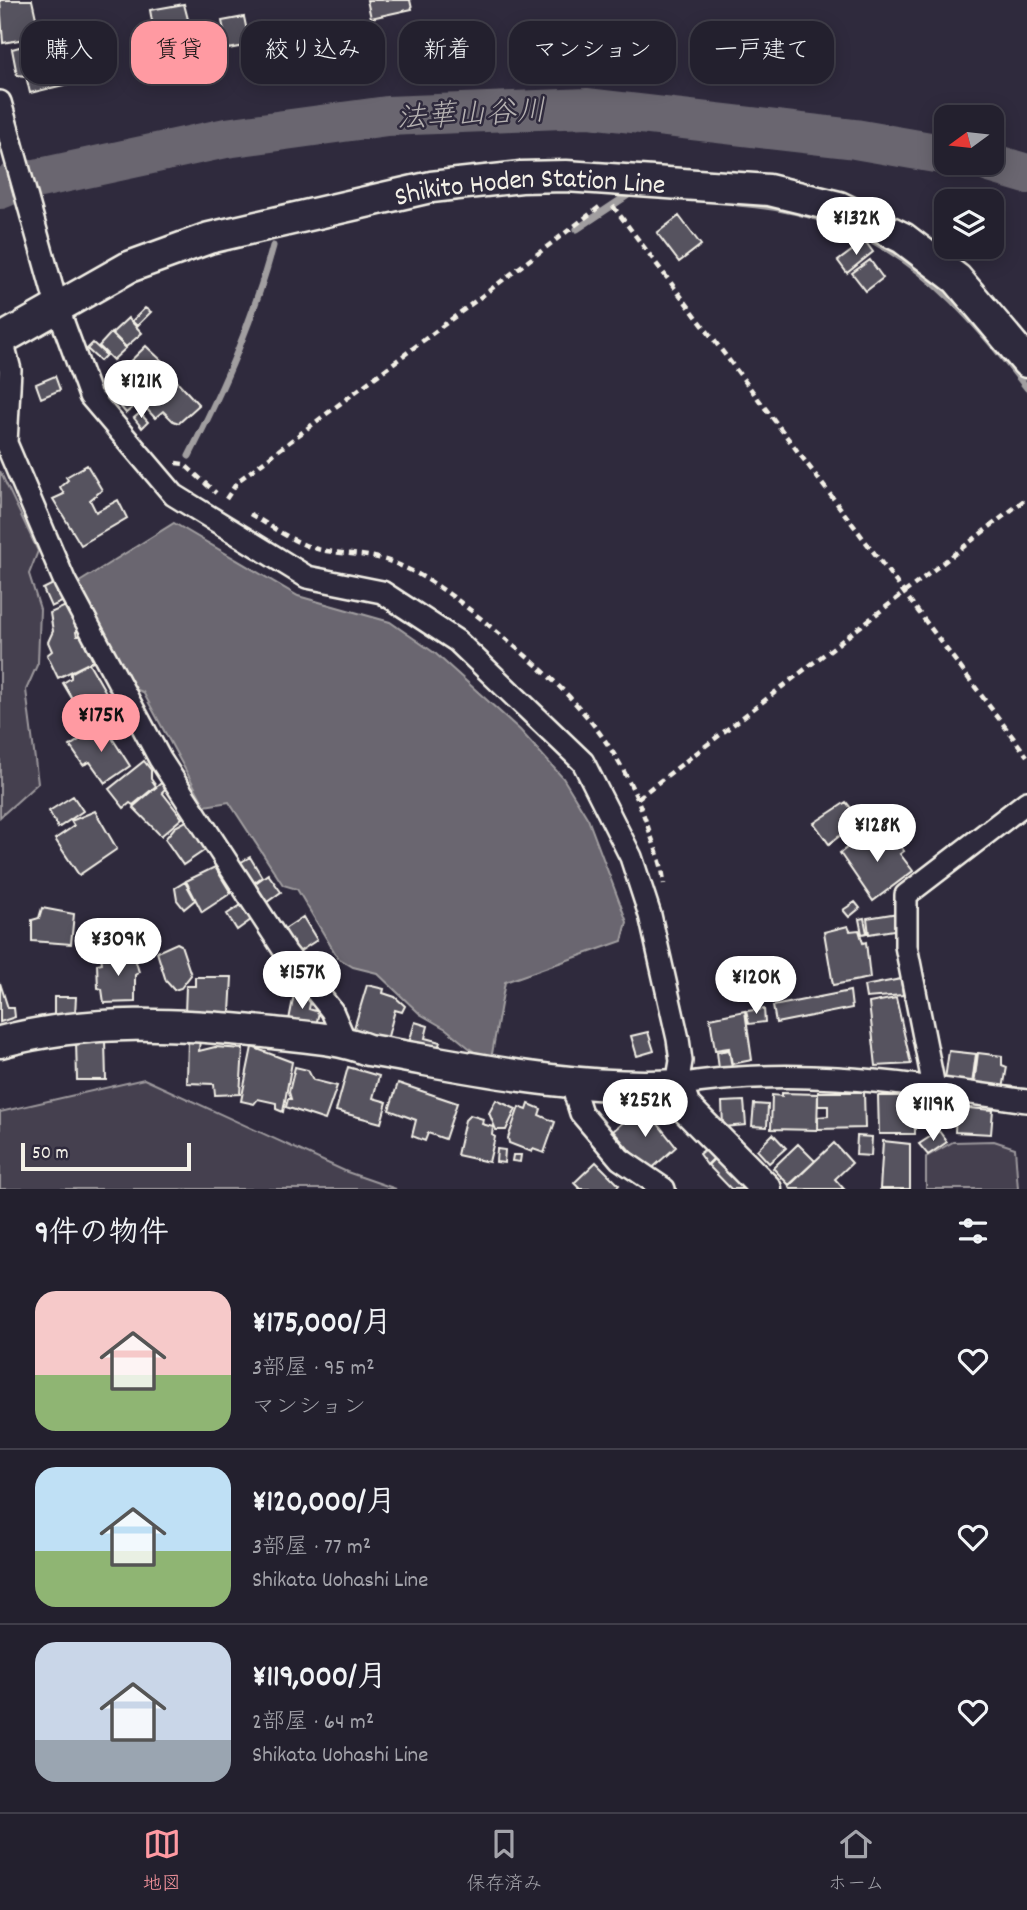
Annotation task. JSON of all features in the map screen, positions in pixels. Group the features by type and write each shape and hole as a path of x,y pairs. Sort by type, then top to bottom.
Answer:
{"main road":[{"name":"Shikito Hoden Station Line","path":"1,339 129,267 170,250 317,212 431,187 521,177 611,177 769,190 839,207 872,220 903,238 957,279 1027,362"},
{"path":"0,1042 26,1035 119,1023 206,1026 345,1041 368,1050 572,1082 677,1085 685,1107 766,1189"}],"street":[{"path":"0,102 57,306 90,396 174,495 307,577 382,592 457,640 583,762 631,857 650,915 678,1039 681,1060 677,1085 752,1075 881,1080 1027,1101"},
{"path":"1,339 10,370 6,443 65,582 160,759 286,953 332,1011 345,1041"},
{"path":"934,1087 906,946 906,895 1027,802"},
{"path":"572,1082 581,1113 620,1159 664,1189"}],"path":[{"path":"226,499 239,481 271,456 600,205 611,204 833,495 903,594 930,622 1027,755"},
{"path":"638,798 1027,498"}],"shaded area":[{"path":"0,471 38,551 29,574 40,609 38,663 26,690 38,783 0,817"},
{"path":"174,523 298,596 390,622 436,654 520,730 563,778 588,819 627,922 622,941 505,982 490,1065 446,1029 420,1014 377,973 353,967 338,958 297,889 283,885 229,802 205,806 143,692 130,687 76,584"},
{"path":"144,1079 347,1172 396,1189 0,1189 0,1112"},
{"path":"994,1141 1015,1148 1018,1189 926,1189 926,1157 953,1142"}],"building":[{"path":"0,0 32,0 37,21 21,21 21,40 3,43"},
{"path":"367,0 410,0 412,9 371,18"},
{"path":"184,4 188,21 152,21 150,10"},
{"path":"244,17 245,21 241,21 241,47 228,49 227,21 222,21"},
{"path":"21,47 21,75 17,75 12,49"},
{"path":"28,84 68,84 30,93"},
{"path":"679,216 701,245 679,262 657,233"},
{"path":"865,241 873,252 847,273 838,261"},
{"path":"870,260 883,278 866,291 852,273"},
{"path":"145,308 151,312 137,326 132,321"},
{"path":"128,318 142,333 126,347 112,333"},
{"path":"111,333 126,348 113,360 99,346"},
{"path":"93,343 106,355 100,361 87,349"},
{"path":"146,346 176,374 174,378 199,405 179,423 163,411 155,418 134,395 139,390 134,383 130,386 117,374"},
{"path":"55,376 60,390 41,398 36,384"},
{"path":"125,391 136,405 126,413 115,400"},
{"path":"140,413 148,422 142,428 134,418"},
{"path":"87,465 102,490 90,500 96,512 118,500 127,518 81,545 53,499 64,494 60,487 68,480 66,477"},
{"path":"55,583 64,601 51,607 43,589"},
{"path":"68,605 80,629 76,632 77,636 81,636 93,661 58,678 47,655 52,651 48,642 53,631 50,613"},
{"path":"89,663 108,696 80,712 63,683 71,678 71,673"},
{"path":"118,701 123,708 112,715 107,708"},
{"path":"93,705 104,721 79,739 69,726 71,721"},
{"path":"103,724 130,766 105,783 90,762 83,765 70,746"},
{"path":"144,761 151,770 151,779 156,786 133,805 130,803 124,808 109,789"},
{"path":"161,783 166,788 162,792 182,818 161,836 133,807"},
{"path":"73,796 83,811 58,828 49,811"},
{"path":"846,802 856,814 846,822 850,828 829,844 814,823"},
{"path":"95,811 117,849 79,875 55,839 74,826 71,821"},
{"path":"188,820 208,848 183,865 165,839 175,827"},
{"path":"864,835 869,841 885,835 891,843 896,840 904,851 900,854 913,871 873,901 840,853"},
{"path":"250,857 262,877 249,886 236,865"},
{"path":"215,867 231,893 202,912 186,881"},
{"path":"268,874 281,892 263,905 250,887"},
{"path":"185,882 195,900 184,909 177,900 175,888"},
{"path":"246,902 255,917 237,930 227,914"},
{"path":"855,902 860,908 849,917 843,910"},
{"path":"42,908 74,914 71,944 32,941 32,920 39,918"},
{"path":"898,913 900,929 869,934 867,918"},
{"path":"303,917 317,940 297,953 283,930"},
{"path":"864,918 867,933 862,934 859,919"},
{"path":"848,926 850,931 859,930 863,943 866,942 870,978 833,985 824,932"},
{"path":"177,943 181,945 191,975 181,988 174,990 166,981 157,952"},
{"path":"134,955 139,972 135,975 135,1002 104,1003 102,989 98,988 97,964 102,963 101,956"},
{"path":"195,977 232,977 230,1012 185,1013 186,986 195,986"},
{"path":"901,979 903,995 866,998 864,986"},
{"path":"0,983 8,1008 14,1008 15,1017 0,1022"},
{"path":"296,984 305,986 304,995 311,998 309,1009 319,1012 315,1030 288,1025"},
{"path":"367,985 384,989 383,993 395,997 405,1006 402,1012 395,1010 386,1044 352,1035"},
{"path":"850,991 852,1008 776,1023 773,1006"},
{"path":"54,997 76,997 75,1014 54,1014"},
{"path":"896,998 911,1064 876,1066 869,1003"},
{"path":"764,1009 765,1022 749,1024 746,1011"},
{"path":"745,1011 752,1060 732,1064 729,1048 715,1050 710,1018"},
{"path":"415,1022 428,1026 425,1038 440,1042 436,1055 408,1046"},
{"path":"648,1032 654,1051 637,1056 631,1036"},
{"path":"200,1038 199,1051 215,1047 243,1049 240,1094 215,1095 214,1084 187,1083 188,1039"},
{"path":"76,1040 105,1040 106,1080 77,1080"},
{"path":"252,1047 292,1062 283,1112 276,1109 276,1103 258,1099 254,1104 241,1101"},
{"path":"729,1050 732,1068 719,1069 717,1052"},
{"path":"949,1051 976,1054 972,1084 945,1079"},
{"path":"978,1053 1002,1056 1002,1065 1007,1067 1003,1089 974,1085"},
{"path":"295,1067 308,1070 313,1080 337,1086 325,1120 286,1107 288,1099 291,1099 289,1092"},
{"path":"348,1067 379,1076 373,1098 387,1102 381,1123 336,1111"},
{"path":"398,1083 457,1103 445,1139 428,1133 425,1141 412,1136 416,1120 389,1110"},
{"path":"818,1092 864,1092 865,1128 818,1129 818,1117 828,1116 828,1106 818,1106"},
{"path":"919,1092 940,1094 936,1127 916,1125"},
{"path":"782,1093 818,1094 817,1130 771,1129 772,1095 782,1096"},
{"path":"878,1096 904,1096 904,1117 915,1116 915,1134 879,1134"},
{"path":"496,1100 516,1109 506,1130 496,1130 489,1113"},
{"path":"744,1101 746,1125 723,1127 722,1102"},
{"path":"614,1102 627,1103 627,1113 614,1112"},
{"path":"529,1104 541,1109 539,1115 555,1122 544,1153 533,1149 532,1152 509,1143 508,1138 519,1107 527,1110"},
{"path":"754,1104 768,1105 767,1127 752,1126"},
{"path":"643,1105 676,1147 648,1172 613,1131"},
{"path":"659,1105 664,1111 653,1119 648,1112"},
{"path":"956,1107 993,1110 991,1134 955,1132"},
{"path":"470,1115 483,1119 482,1124 493,1127 492,1135 495,1137 489,1162 457,1155 465,1120"},
{"path":"939,1131 947,1142 928,1155 919,1144"},
{"path":"773,1134 786,1148 769,1163 757,1150"},
{"path":"857,1136 872,1137 871,1156 856,1155"},
{"path":"883,1141 910,1144 910,1189 880,1189"},
{"path":"834,1143 852,1163 835,1179 844,1189 791,1189 789,1186"},
{"path":"798,1144 815,1161 789,1185 773,1168"},
{"path":"708,1147 716,1156 707,1165 699,1154"},
{"path":"497,1149 505,1150 504,1163 496,1162"},
{"path":"513,1155 521,1155 520,1162 512,1161"},
{"path":"718,1155 750,1189 731,1189 708,1165"},
{"path":"596,1162 619,1185 615,1189 580,1189 574,1183"}],"waterway":[{"name":"法華山谷川","path":"0,189 12,184 226,138 387,116 588,108 855,139 934,153"},
{"name":"法華山谷川","path":"1004,167 1027,174"},
{"path":"577,229 631,193 636,194"},
{"path":"738,203 787,210 831,222 869,239 905,260 968,316 1027,388"},
{"path":"189,456 237,353 273,246"}]}
